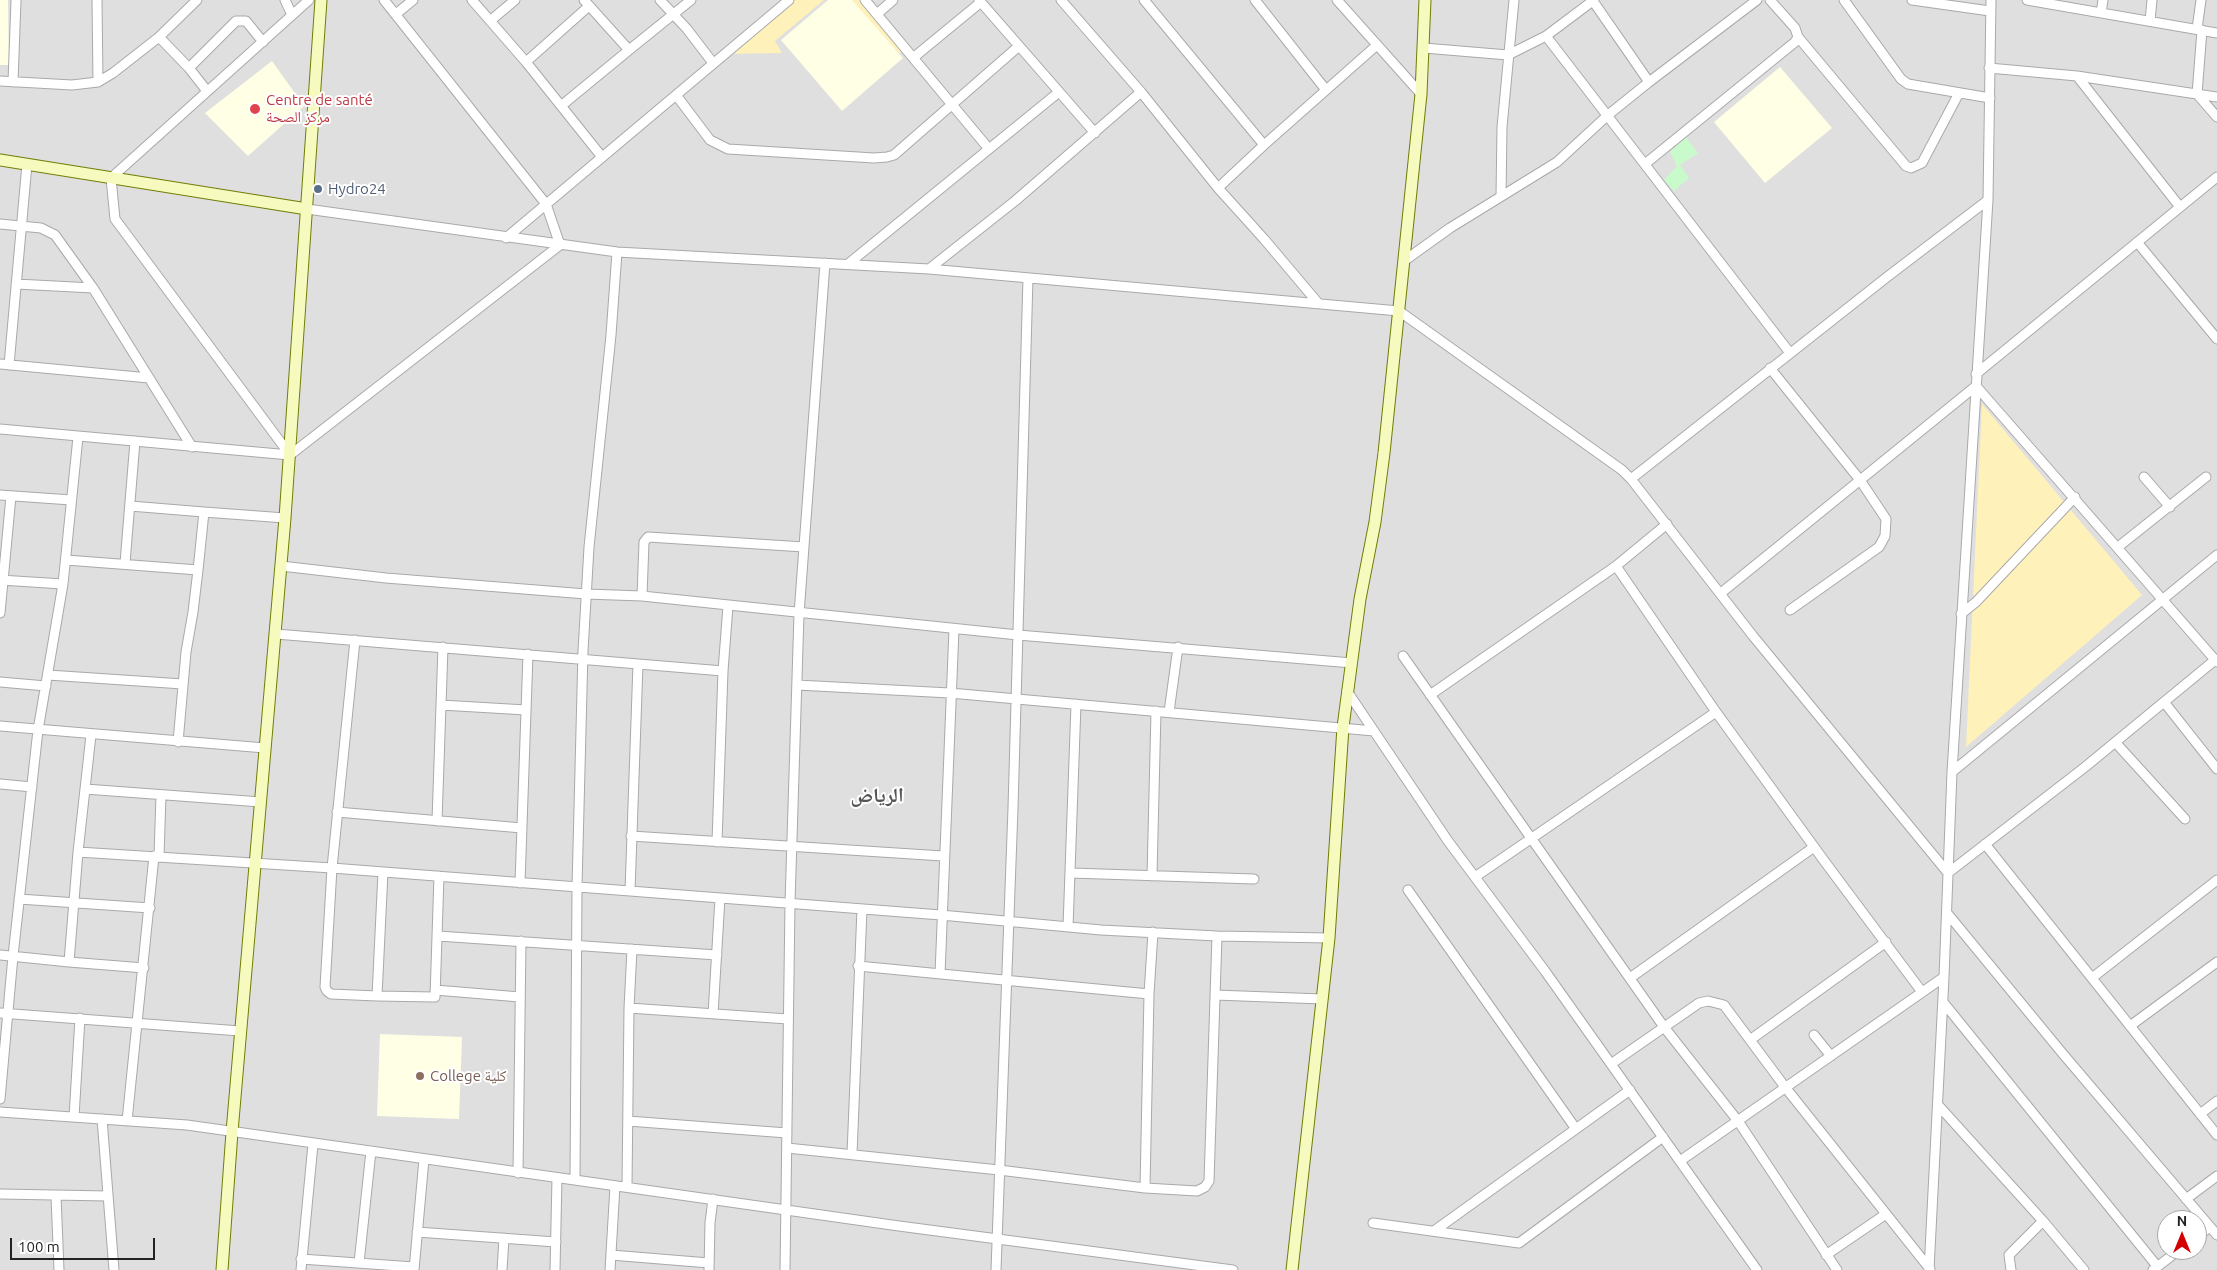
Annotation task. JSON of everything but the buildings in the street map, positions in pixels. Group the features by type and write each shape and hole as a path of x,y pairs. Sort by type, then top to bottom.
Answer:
{"street":[{"path":"14,82 16,0"},
{"path":"96,0 98,82"},
{"path":"0,81 72,85 98,82 113,73 159,37 197,0"},
{"path":"285,0 292,15"},
{"path":"111,178 309,0"},
{"path":"222,1270 240,1030 286,518 321,0"},
{"path":"384,0 546,204 560,244"},
{"path":"396,14 414,0"},
{"path":"472,0 526,62 602,157"},
{"path":"490,21 515,0"},
{"path":"660,0 714,63"},
{"path":"561,106 691,0"},
{"path":"506,238 789,0"},
{"path":"865,0 989,149"},
{"path":"876,14 893,0"},
{"path":"1144,0 1264,146"},
{"path":"1255,0 1326,90"},
{"path":"1337,0 1421,94"},
{"path":"1292,1270 1329,938 1347,691 1384,453 1399,311 1421,94 1425,0"},
{"path":"1501,196 1502,127 1514,0"},
{"path":"1424,48 1508,56 1546,36 1593,0 1649,82"},
{"path":"1404,261 1450,228 1557,162 1608,115 1757,0"},
{"path":"1770,0 1795,28 1798,37 1906,166 1911,168 1922,163 1959,94"},
{"path":"1844,0 1902,79 1908,84 1990,98"},
{"path":"1912,0 1990,11"},
{"path":"1932,1267 1952,772 1988,200 1991,0"},
{"path":"2027,0 2060,3 2102,13 2217,33"},
{"path":"2102,13 2103,0"},
{"path":"2150,21 2152,0"},
{"path":"2201,0 2197,94 2217,117"},
{"path":"914,58 980,1 1095,133"},
{"path":"1066,2 1218,188 1264,238 1318,303"},
{"path":"526,62 587,3 629,50"},
{"path":"190,68 236,21 246,21 263,42"},
{"path":"1546,36 1790,353"},
{"path":"159,37 190,68 207,91"},
{"path":"1645,164 1795,42 1798,37"},
{"path":"1218,188 1377,45"},
{"path":"676,95 710,140 728,149 874,158 894,155 1019,46"},
{"path":"1990,68 2077,76 2217,97"},
{"path":"2077,76 2180,208"},
{"path":"848,264 1059,92"},
{"path":"929,270 1015,201 1141,92"},
{"path":"0,160 307,209 618,252 929,270 1399,311 1622,470 1631,479 1753,636 1948,873"},
{"path":"27,164 16,284 4,365 149,378"},
{"path":"1976,374 2217,177"},
{"path":"111,178 116,219 290,455"},
{"path":"1631,479 1770,368 1988,200"},
{"path":"0,224 41,228 55,235 93,288 192,447"},
{"path":"2137,242 2217,339"},
{"path":"0,428 78,437 290,455 560,244"},
{"path":"574,1180 576,946 582,658 586,594 618,252"},
{"path":"785,1270 790,903 799,614 825,263"},
{"path":"996,1270 1009,922 1028,278"},
{"path":"16,284 93,288"},
{"path":"1770,368 1860,480 1886,519 1884,536 1879,547 1790,610"},
{"path":"1721,593 1976,386"},
{"path":"1948,873 2216,661 2075,497 1976,386"},
{"path":"0,1098 4,1013 13,956 38,730 63,584 78,437"},
{"path":"125,563 135,442"},
{"path":"2144,477 2170,507"},
{"path":"2118,547 2206,477"},
{"path":"0,494 71,500"},
{"path":"0,613 11,496"},
{"path":"1961,614 1976,602 2075,497"},
{"path":"130,506 286,518"},
{"path":"178,742 183,684 204,512"},
{"path":"1430,695 1616,566 1667,524"},
{"path":"642,596 644,542 648,537 804,547"},
{"path":"1952,772 2163,598 2215,559"},
{"path":"66,560 198,570"},
{"path":"281,566 386,578 586,594 642,596 954,629 1352,663"},
{"path":"1616,566 1716,712 1922,992"},
{"path":"2,580 63,584"},
{"path":"718,842 723,671 728,606"},
{"path":"940,974 943,856 954,629"},
{"path":"276,634 723,671"},
{"path":"355,640 332,868 325,987 331,994 435,997 439,876"},
{"path":"437,820 443,647"},
{"path":"1169,712 1178,647"},
{"path":"520,883 528,654"},
{"path":"1403,656 1664,1027 1738,1121 1837,1270"},
{"path":"630,891 638,664"},
{"path":"48,675 183,684"},
{"path":"0,682 46,686"},
{"path":"797,685 1016,698 1374,731"},
{"path":"1347,691 1475,877 1545,971 1757,1270"},
{"path":"2164,702 2217,769"},
{"path":"1068,927 1076,704"},
{"path":"441,705 526,710"},
{"path":"1152,876 1156,711"},
{"path":"1475,877 1716,712"},
{"path":"0,726 265,748"},
{"path":"69,962 78,852 92,735"},
{"path":"2115,742 2184,819"},
{"path":"0,784 32,787"},
{"path":"85,790 261,802"},
{"path":"127,1121 157,856 161,795"},
{"path":"337,812 522,828"},
{"path":"631,836 943,856"},
{"path":"1985,844 2217,1135"},
{"path":"1630,978 1814,847"},
{"path":"78,852 256,862 941,915 1068,927 1217,936 1329,938"},
{"path":"377,996 383,872"},
{"path":"1071,873 1254,879"},
{"path":"2092,978 2217,880"},
{"path":"1408,890 1576,1129"},
{"path":"713,1014 720,898"},
{"path":"19,899 150,908"},
{"path":"852,1154 858,966 862,909"},
{"path":"1947,913 2063,1054 2217,1235"},
{"path":"1145,1188 1149,994 1153,932"},
{"path":"438,936 717,955"},
{"path":"787,1148 999,1170 1145,1188 1197,1191 1205,1187 1209,1181 1217,936"},
{"path":"518,1173 521,941"},
{"path":"1750,1040 1886,942"},
{"path":"627,1187 629,1008 632,949"},
{"path":"0,955 144,968"},
{"path":"2130,1026 2217,962"},
{"path":"858,966 1149,994"},
{"path":"1680,1160 1944,977"},
{"path":"435,990 520,997"},
{"path":"1215,995 1322,999"},
{"path":"1611,1064 1698,1003 1716,1001 1724,1005 1785,1087 1886,1214 1932,1267"},
{"path":"1943,1002 2155,1268 2166,1260"},
{"path":"629,1008 788,1019"},
{"path":"4,1013 240,1030"},
{"path":"74,1117 80,1018"},
{"path":"1814,1035 1831,1056"},
{"path":"1434,1231 1630,1090"},
{"path":"2200,1114 2217,1101"},
{"path":"1938,1105 2043,1221 2084,1270"},
{"path":"0,1112 188,1125 518,1173 714,1198 900,1226 1232,1270"},
{"path":"102,1119 114,1270"},
{"path":"628,1121 787,1133"},
{"path":"1373,1223 1519,1243 1663,1137"},
{"path":"301,1270 313,1144"},
{"path":"359,1263 371,1151"},
{"path":"302,1259 414,1269 424,1159"},
{"path":"2186,1199 2217,1176"},
{"path":"555,1270 557,1178"},
{"path":"610,1270 616,1186"},
{"path":"0,1194 108,1196"},
{"path":"56,1196 59,1270"},
{"path":"611,1255 710,1267 710,1223 714,1198"},
{"path":"1826,1255 1886,1214"},
{"path":"2011,1270 2009,1255 2043,1221"},
{"path":"417,1232 556,1242"},
{"path":"502,1270 504,1238"}],"shaded area":[{"path":"0,0 2217,0 2217,1270 0,1270"},
{"path":"0,0 8,0 9,65 0,65"},
{"path":"828,0 853,0 903,58 842,111 781,40"},
{"name":"Centre de santé مركز الصحة","path":"272,61 304,106 248,156 205,113"},
{"path":"1780,67 1832,128 1765,183 1714,122"},
{"name":"College كلية","path":"380,1034 462,1037 459,1119 377,1116"}],"sand":[{"path":"793,0 824,0 775,41 782,53 725,54"},
{"path":"852,0 862,0 909,52 899,53"},
{"path":"1982,404 2142,595 1966,747"}],"green space":[{"path":"1686,137 1698,153 1680,165 1689,178 1674,191 1664,180 1677,166 1670,152"}],"place":[{"name":"Centre de santé مركز الصحة","path":"255,109"},
{"name":"Hydro24","path":"318,189"},
{"name":"College كلية","path":"420,1076"}],"district":[{"name":"الرياض","path":"877,795"}]}
